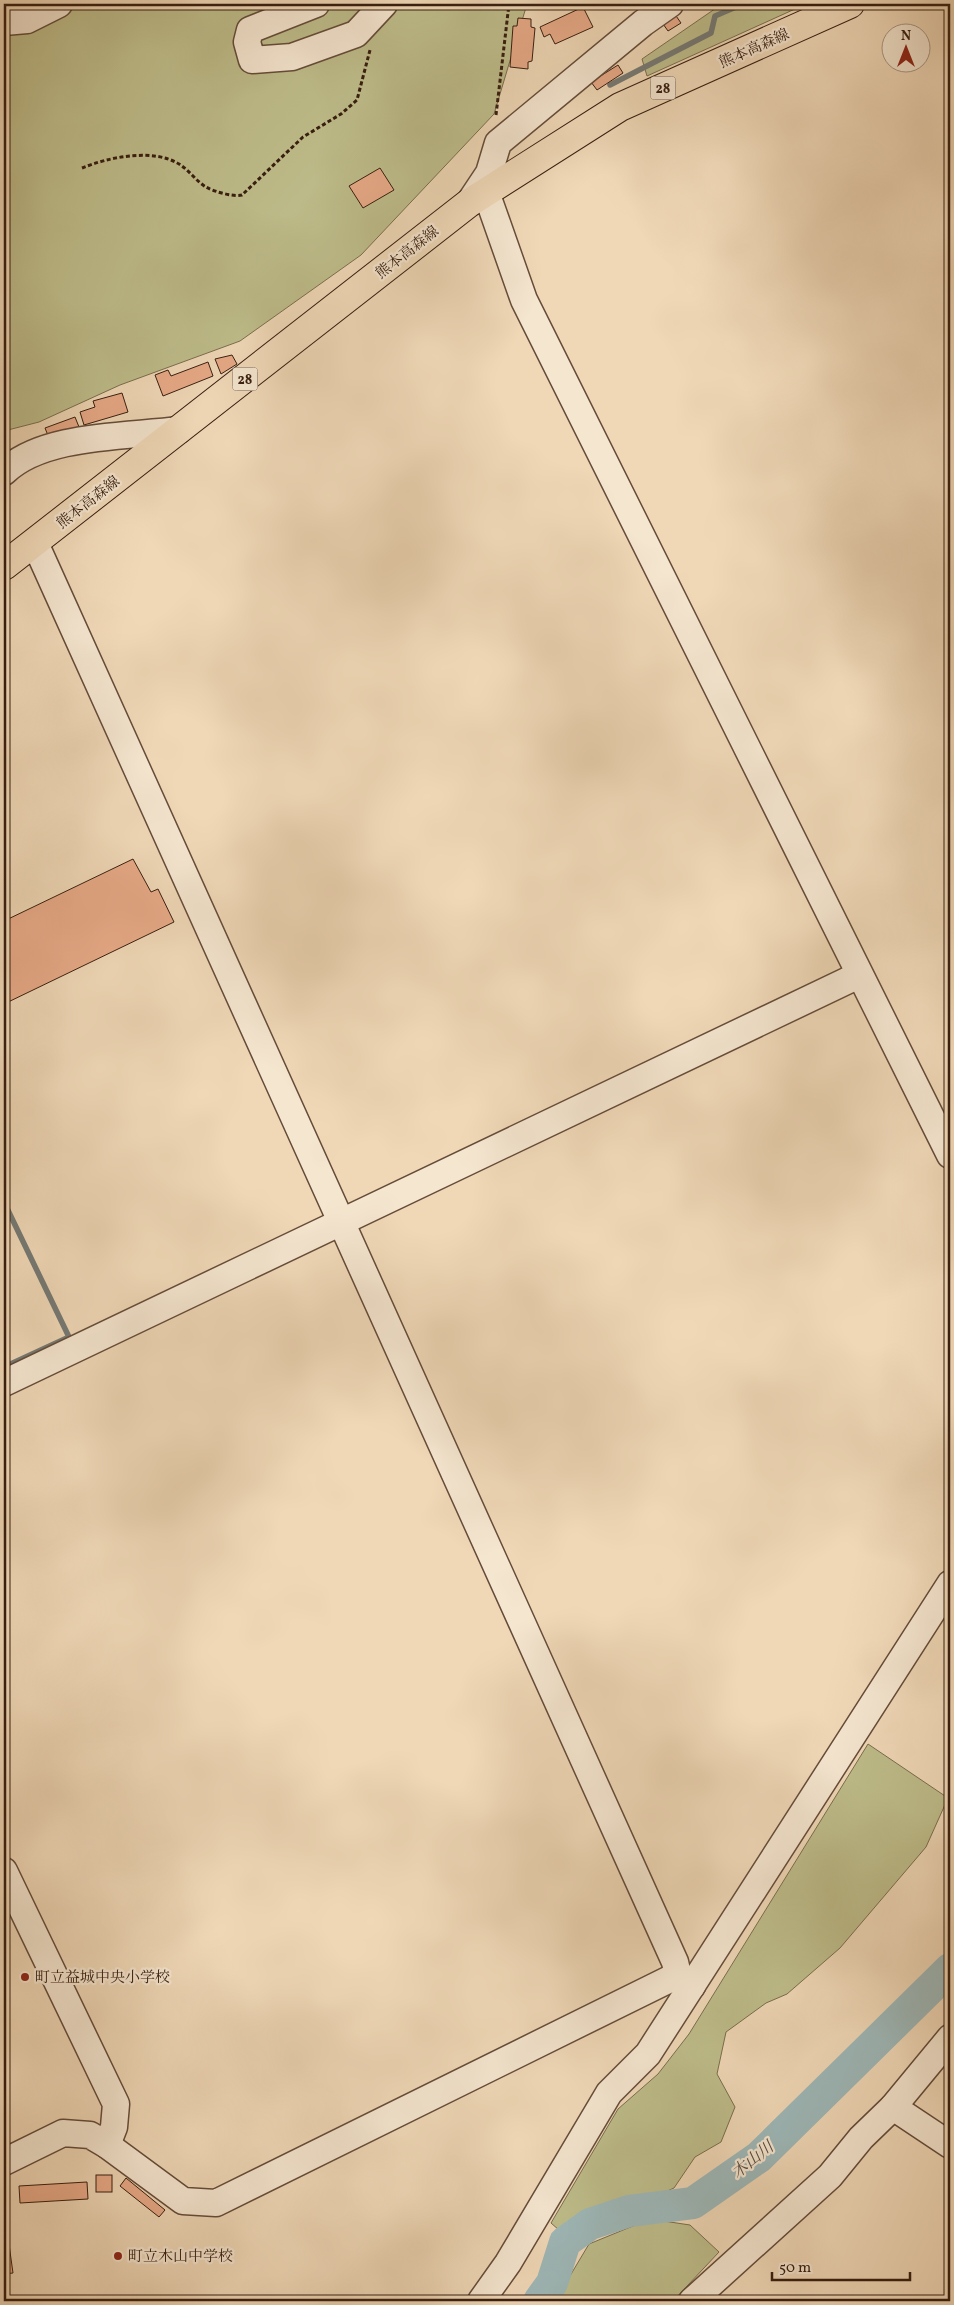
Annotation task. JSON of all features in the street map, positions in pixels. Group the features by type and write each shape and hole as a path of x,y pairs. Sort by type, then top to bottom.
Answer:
{"main road":[{"name":"熊本高森線","path":"4,566 478,198 620,107 850,4"}],"street":[{"path":"4,22 27,20 59,4"},
{"path":"316,4 250,30 247,42 252,60 292,57 356,34 379,10"},
{"path":"670,4 644,23 498,143 489,173 478,198 524,300 950,1155"},
{"path":"4,472 15,461 60,443 179,430"},
{"path":"35,543 685,1981"},
{"path":"4,1383 859,975"},
{"path":"481,2301 508,2264 609,2093 648,2054 685,1981 950,1584"},
{"path":"4,1871 116,2104 114,2127 107,2145"},
{"path":"4,2162 63,2133 90,2135 107,2145 183,2201 216,2204 685,1981"},
{"path":"692,2301 830,2176 861,2138 892,2107 950,2038"},
{"path":"892,2107 950,2145"}],"path":[{"path":"498,143 495,124 510,4"},
{"path":"82,168 103,160 125,156 150,156 178,164 206,187 236,196 242,195 303,137 341,114 357,100 374,38 379,10"}],"shaded area":[{"path":"4,4 527,4 494,114 361,255 240,341 120,385 39,422 4,431"},
{"path":"722,4 806,4 647,76 642,59"},
{"path":"868,1744 948,1798 926,1847 840,1948 787,1994 766,2003 726,2032 717,2074 735,2107 721,2142 695,2157 674,2188 647,2200 609,2204 559,2230 551,2223 618,2109 658,2074 689,2034"},
{"path":"650,2219 690,2225 719,2252 673,2301 555,2301 589,2244"}],"building":[{"path":"583,7 593,27 555,44 550,34 544,37 540,27"},
{"path":"674,13 681,23 668,31 661,21"},
{"path":"518,18 531,19 531,27 535,28 532,61 528,62 528,69 510,67 513,26 517,26"},
{"path":"618,65 623,73 597,90 591,82"},
{"path":"380,168 394,190 363,208 349,186"},
{"path":"232,355 237,364 221,374 215,359"},
{"path":"208,362 213,376 163,396 155,375 168,370 171,376"},
{"path":"122,393 128,412 84,425 80,412 95,407 93,401"},
{"path":"75,417 79,427 49,438 45,428"},
{"path":"133,859 151,892 158,889 174,922 4,1004 4,921"},
{"path":"96,2175 112,2175 112,2192 96,2192"},
{"path":"126,2178 165,2210 159,2217 120,2186"},
{"path":"87,2182 88,2199 20,2203 19,2186"},
{"path":"4,2209 13,2273 4,2274"}],"waterway":[{"path":"610,85 711,33 715,16 743,4"},
{"path":"4,1202 69,1337 4,1367"},
{"name":"木山川","path":"539,2301 552,2283 565,2242 590,2224 629,2211 693,2203 759,2157 950,1969"}],"place":[{"name":"町立益城中央小学校","path":"25,1977"},
{"name":"町立木山中学校","path":"118,2256"}]}
